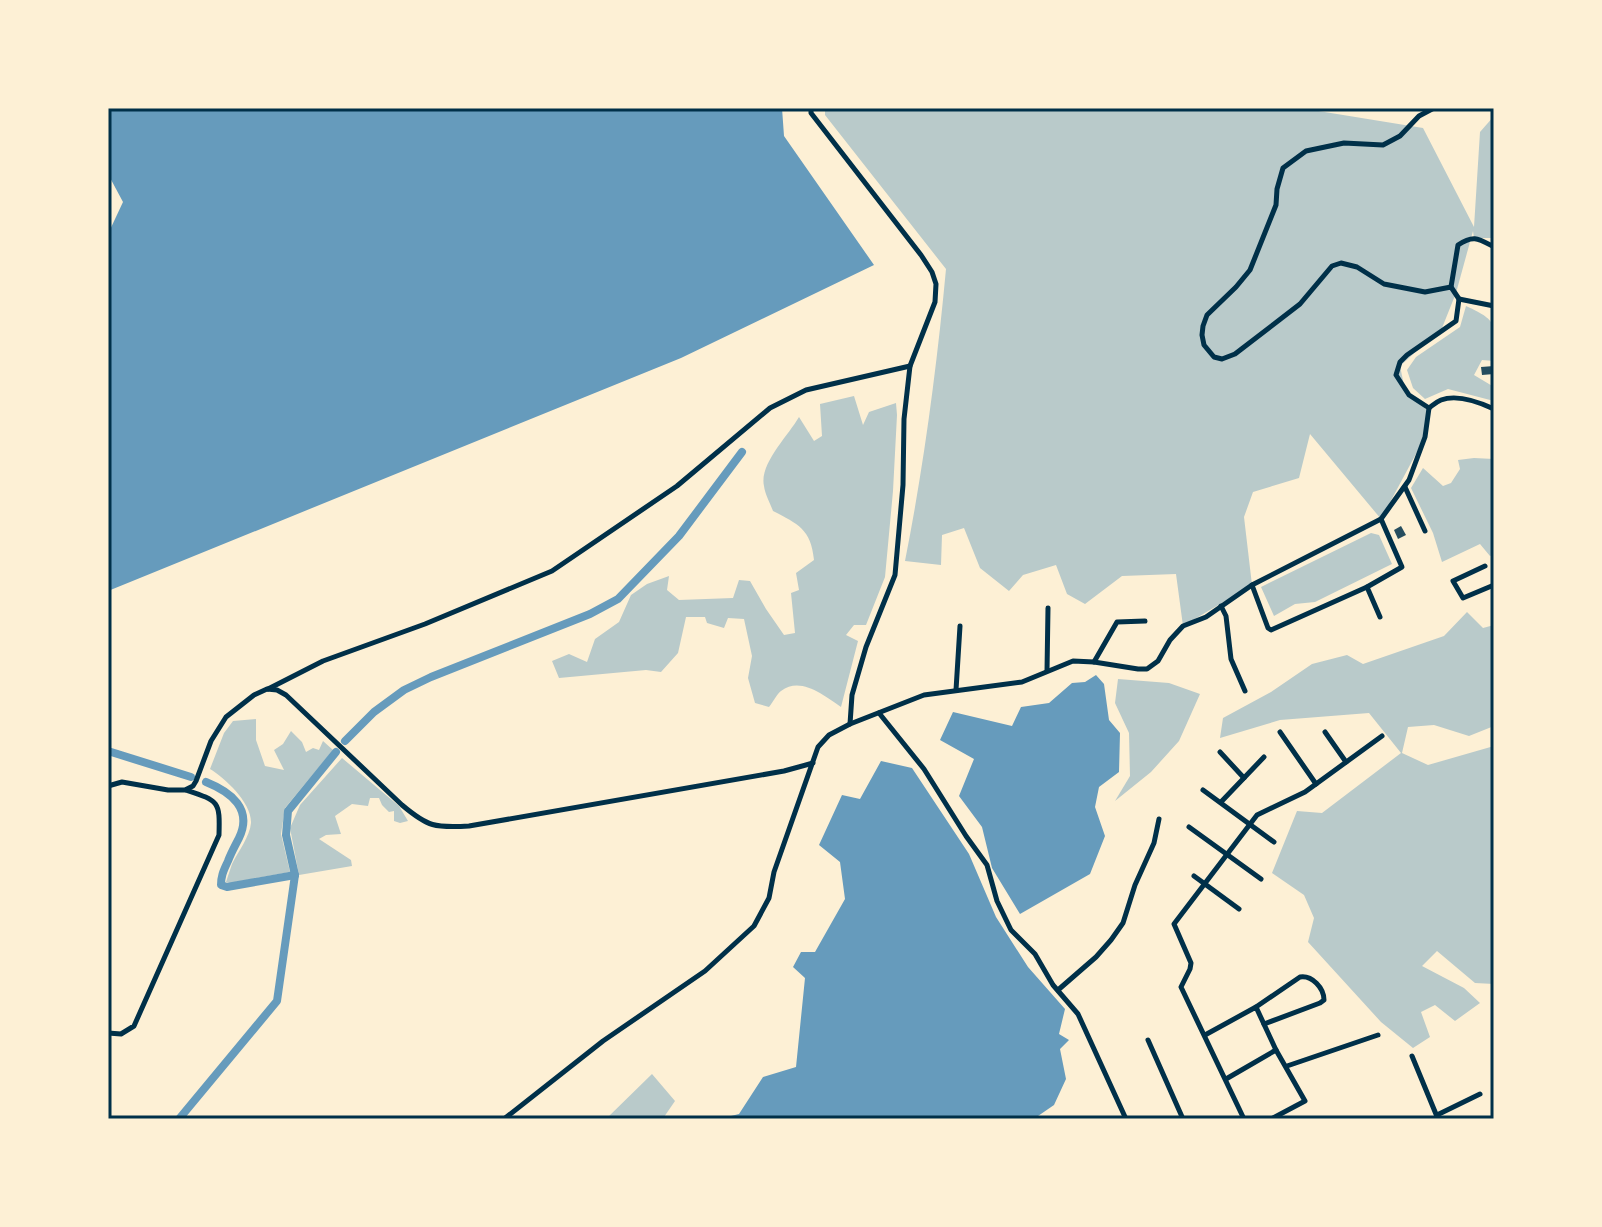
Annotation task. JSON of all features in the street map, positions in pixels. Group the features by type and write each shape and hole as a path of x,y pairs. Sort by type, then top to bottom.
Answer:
{"street":[{"path":"811,108 811,113 856,174 893,217 932,272 936,284 935,302 910,366 895,575 866,647 852,695 850,724"},
{"path":"1434,108 1419,116 1400,136 1383,145 1344,143 1306,151 1283,168 1276,205 1250,270 1207,315 1202,335 1204,345 1214,357 1222,359 1235,354 1300,304 1332,266 1341,263 1357,267 1384,284 1425,292 1451,287"},
{"path":"1429,408 1409,395 1396,375 1400,362 1456,321 1459,299 1451,287 1458,245 1468,238 1478,238 1494,247"},
{"path":"1459,299 1494,306"},
{"path":"185,790 196,781 211,741 226,717 254,695 323,661 425,624 552,571 677,486 770,408 806,390 910,366"},
{"path":"504,1119 603,1041 705,971 754,926 769,898 774,872 818,747 829,735 924,695 1022,682 1073,661 1147,669 1158,661 1170,640 1183,626 1206,617 1252,585 1381,519 1409,480 1425,437 1429,408 1441,399 1475,401 1494,409"},
{"path":"1405,486 1425,531"},
{"path":"1252,585 1271,630 1367,587 1402,567 1381,519"},
{"path":"1485,566 1453,581 1463,598 1494,585"},
{"path":"1367,587 1380,617"},
{"path":"1221,606 1226,616 1231,659 1245,691"},
{"path":"1047,672 1048,608"},
{"path":"1094,662 1117,622 1145,621"},
{"path":"956,690 960,626"},
{"path":"267,689 286,695 410,811 441,828 514,819 784,771 813,763"},
{"path":"879,713 924,769 987,865 997,901 1011,930 1035,954 1078,1014 1126,1119"},
{"path":"1280,732 1316,784"},
{"path":"1325,732 1346,762"},
{"path":"1244,1119 1181,987 1191,963 1174,924 1257,815 1305,792 1382,736"},
{"path":"1220,752 1244,778"},
{"path":"1221,802 1264,757"},
{"path":"108,786 122,782 185,790 211,798 220,810 219,835 134,1026 121,1034 108,1033"},
{"path":"1203,790 1274,842"},
{"path":"1058,990 1096,957 1123,923 1135,885 1154,843 1159,819"},
{"path":"1189,827 1261,879"},
{"path":"1194,876 1239,909"},
{"path":"1205,1035 1256,1007 1300,977 1310,977 1324,993 1324,1000 1320,1003 1264,1024"},
{"path":"1256,1007 1305,1101 1271,1119"},
{"path":"1287,1066 1378,1035"},
{"path":"1148,1040 1183,1119"},
{"path":"1226,1079 1276,1050"},
{"path":"1412,1056 1438,1117 1480,1094"}],"shaded area":[{"path":"825,108 1300,108 1423,128 1474,227 1480,132 1494,116 1494,238 1474,238 1473,231 1456,293 1442,328 1400,366 1405,390 1429,412 1425,437 1381,519 1310,434 1299,478 1253,492 1244,517 1252,585 1183,626 1176,574 1122,576 1085,604 1067,594 1056,565 1023,575 1009,591 980,568 964,528 942,535 941,565 905,561 929,415 946,269 825,115"},
{"path":"1466,306 1485,316 1493,326 1494,361 1482,360 1474,375 1494,387 1494,401 1448,389 1425,399 1413,388 1407,370 1416,357 1460,327"},
{"path":"854,396 863,425 869,412 896,403 897,415 885,577 866,625 854,625 846,635 858,641 841,707 812,689 796,686 781,691 769,707 755,703 748,678 752,656 744,619 728,618 724,628 707,623 705,617 686,617 678,653 661,672 646,670 559,678 552,661 569,654 587,662 595,639 619,622 631,595 647,584 669,576 667,590 679,600 733,598 739,580 750,581 784,635 795,633 791,593 799,590 796,573 814,560 810,541 802,529 773,511 766,495 764,477 776,450 799,417 814,441 822,436 820,404"},
{"path":"1494,459 1494,554 1490,556 1480,544 1442,562 1433,533 1411,488 1423,468 1443,486 1451,483 1460,469 1458,460"},
{"path":"1371,533 1379,535 1392,564 1315,602 1295,604 1274,616 1261,587"},
{"path":"1467,612 1483,628 1494,625 1494,726 1469,736 1434,725 1408,727 1402,753 1428,765 1494,746 1494,984 1475,983 1437,951 1422,966 1464,988 1480,1003 1455,1021 1435,1005 1421,1012 1430,1037 1413,1048 1381,1022 1308,942 1314,918 1304,895 1272,873 1297,811 1322,813 1401,753 1369,713 1280,720 1220,738 1223,718 1271,692 1312,664 1347,655 1363,664 1444,636"},
{"path":"1118,679 1169,683 1200,694 1179,741 1151,772 1115,801 1130,776 1129,733 1115,703"},
{"path":"256,719 256,740 265,766 284,770 274,750 283,744 291,731 302,742 306,752 313,748 319,750 323,741 333,750 285,808 281,834 290,872 230,883 226,882 248,833 250,815 236,792 210,769 224,733 233,721"},
{"path":"342,758 399,806 408,821 394,821 394,811 389,812 379,798 370,798 368,806 352,804 335,816 341,834 319,839 351,860 352,866 299,875 290,828 300,805"},
{"path":"652,1074 675,1101 665,1119 606,1119"}],"water":[{"path":"108,108 782,108 784,136 874,265 681,358 108,591 108,234 123,202 108,174"},
{"path":"1096,675 1104,684 1109,720 1120,733 1119,772 1099,787 1095,807 1105,836 1090,874 1020,914 992,868 982,827 959,796 974,759 940,740 953,712 1012,726 1021,707 1049,703 1072,683 1085,682"},
{"path":"881,761 912,768 969,854 996,917 1028,967 1065,1009 1059,1034 1069,1040 1060,1049 1066,1079 1054,1105 1038,1119 719,1119 739,1114 763,1077 796,1067 805,978 793,967 801,952 815,952 845,899 840,862 819,845 842,795 860,799"}],"building":[{"path":"1494,366 1494,374 1482,375 1481,367"},
{"path":"1401,526 1406,535 1398,539 1394,530"}],"waterway":[{"path":"345,741 374,712 404,690 590,614 618,599 679,536 742,452"},
{"path":"108,751 191,777"},
{"path":"179,1119 277,1001 295,875 286,835 288,811 336,752"},
{"path":"206,782 231,796 243,818 243,828 223,873 221,885 227,887 295,875"}]}
